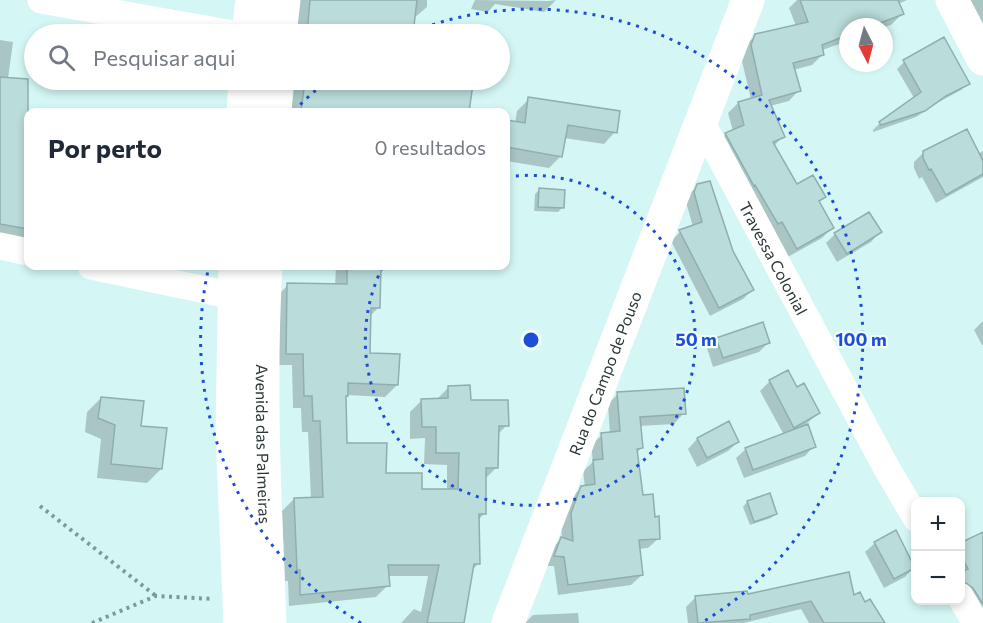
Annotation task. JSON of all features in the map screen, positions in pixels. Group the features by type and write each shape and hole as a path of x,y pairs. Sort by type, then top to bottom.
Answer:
{"main road":[{"path":"249,24 252,0"},
{"path":"281,24 284,0"},
{"name":"Rua do Campo de Pouso","path":"508,623 748,0"},
{"path":"952,0 983,59"},
{"path":"243,108 244,90"},
{"path":"275,108 276,90"},
{"name":"Avenida das Palmeiras","path":"266,270 263,312 263,446 270,623"},
{"name":"Avenida das Palmeiras","path":"234,281 232,433 239,612"}],"street":[{"path":"42,0 177,24"},
{"name":"Travessa Colonial","path":"702,123 911,511"},
{"path":"0,246 24,251"},
{"path":"129,270 234,281"},
{"path":"965,604 976,623"}],"path":[{"path":"40,506 156,596 239,612"},
{"path":"92,623 156,596"}],"building":[{"path":"310,0 417,0 414,24 308,24"},
{"path":"800,0 898,0 904,14 893,18 839,18 839,38 822,45 824,55 793,63 801,91 769,100 785,137 773,142 797,184 813,175 826,197 819,201 834,228 797,249 782,222 778,224 754,186 725,133 744,125 738,102 762,95 751,45 755,34 808,22"},
{"path":"944,37 970,84 946,96 925,111 881,125 879,122 921,92 903,60"},
{"path":"0,77 24,79 24,90 28,90 28,108 24,108 24,228 0,224"},
{"path":"304,90 472,90 470,108 302,108"},
{"path":"528,97 620,111 617,133 568,125 562,157 510,148 510,121 525,123"},
{"path":"967,129 983,161 983,174 946,195 931,169 929,170 923,158 923,151"},
{"path":"710,181 733,251 754,290 719,308 679,230 702,222 694,192 697,184"},
{"path":"539,188 565,190 564,208 538,207"},
{"path":"869,212 882,232 847,254 834,233"},
{"path":"347,270 381,270 380,308 371,308 370,353 400,354 398,385 348,383 348,396 346,396 347,443 387,443 386,473 422,473 422,489 458,489 459,453 436,453 436,427 422,427 421,399 448,398 448,386 470,385 471,400 508,400 509,426 499,426 498,468 486,468 486,514 479,514 480,564 474,564 464,623 427,623 439,565 388,565 390,586 300,595 294,498 323,497 320,421 313,421 312,396 304,396 303,354 286,354 287,283 347,284"},
{"path":"763,322 770,343 723,358 716,338"},
{"path":"788,370 797,387 804,383 820,413 794,428 769,380"},
{"path":"684,388 686,414 640,417 643,448 637,449 643,495 653,494 655,517 659,516 660,539 639,540 643,575 568,585 564,557 554,556 561,537 573,541 571,513 581,486 595,484 593,460 603,459 601,433 620,431 617,392"},
{"path":"101,397 144,401 141,426 167,428 162,469 111,464 115,425 98,418"},
{"path":"729,421 739,442 707,458 697,438"},
{"path":"808,424 816,447 753,470 745,448"},
{"path":"770,493 777,514 754,522 747,501"},
{"path":"896,530 911,560 911,570 894,579 874,542"},
{"path":"983,532 983,604 973,588 965,582 965,570 968,569 965,563 965,541"},
{"path":"849,572 854,595 860,592 865,602 870,599 885,623 824,623 811,601 750,615 750,619 698,623 695,596 747,591 748,594"}]}
